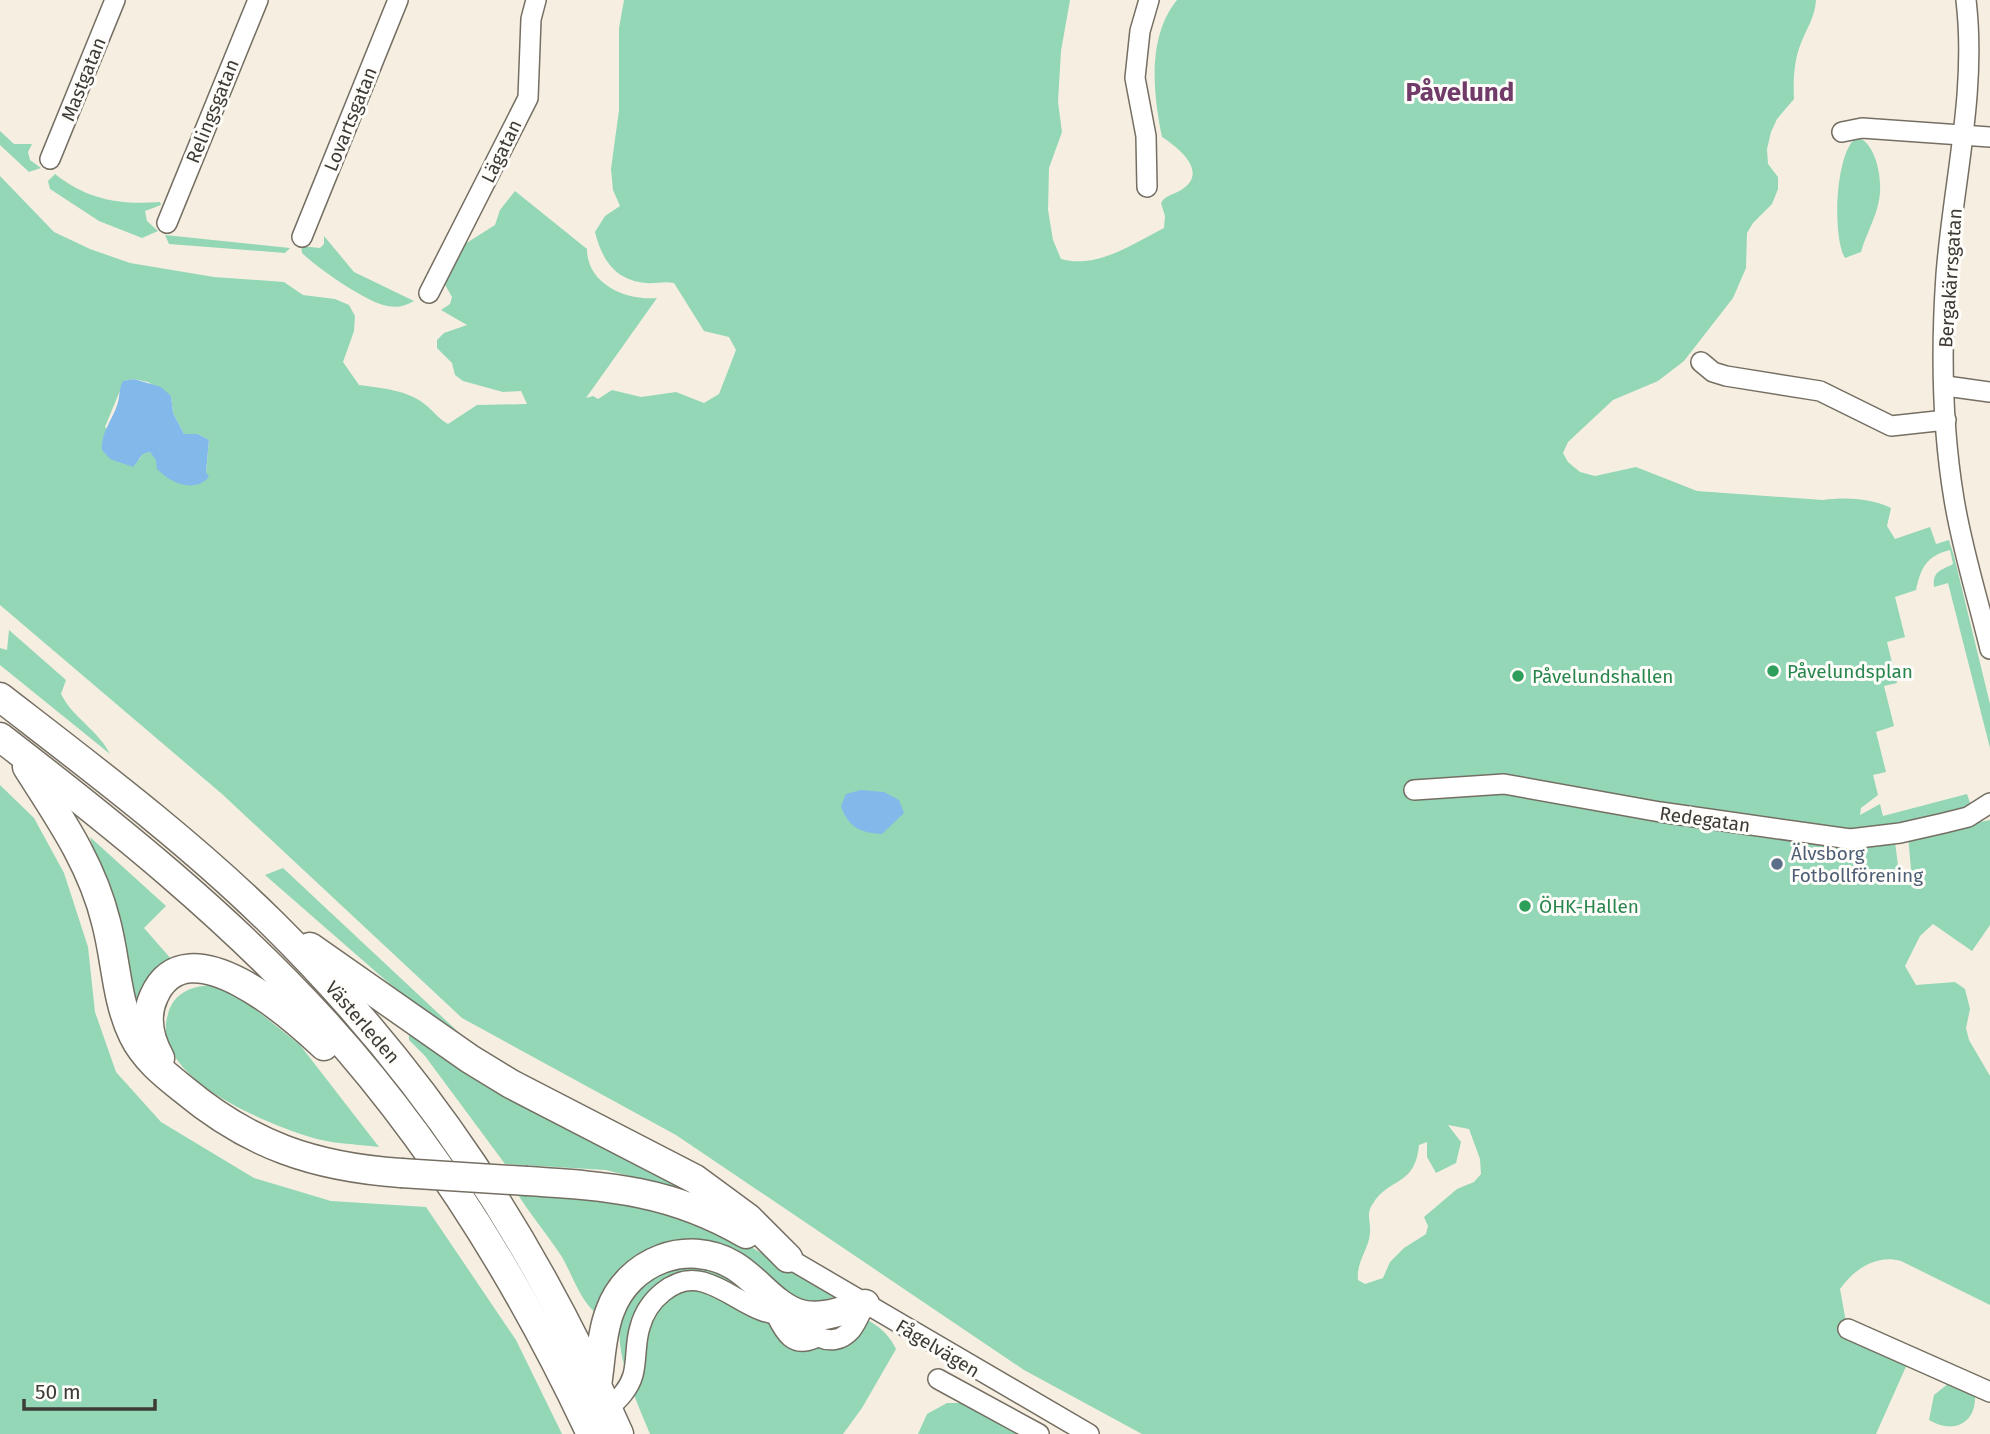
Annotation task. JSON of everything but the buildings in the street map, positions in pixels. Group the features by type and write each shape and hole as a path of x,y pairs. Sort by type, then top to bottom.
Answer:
{"highway":[{"name":"Västerleden","path":"0,697 149,815 272,923 338,991 461,1144 554,1295 608,1409"},
{"name":"Västerleden","path":"7,742 125,836 268,963 325,1023 404,1119 517,1290 591,1434"},
{"path":"7,742 79,849 94,881 107,923 125,1015 134,1037 146,1056 217,1117 286,1153 357,1170 605,1186 672,1199 725,1222 788,1258"},
{"path":"272,923 335,962 490,1072 695,1179 748,1218 788,1258"},
{"path":"179,1086 151,1039 149,1009 155,992 166,980 181,971 198,968 230,977 268,1000 299,1023 404,1119"},
{"path":"608,1409 610,1310 623,1286 655,1261 688,1252 719,1258 744,1272 782,1305 786,1314 817,1317 865,1304"}],"street":[{"name":"Mastgatan","path":"50,159 115,0"},
{"name":"Relingsgatan","path":"167,223 258,0"},
{"name":"Lovartsgatan","path":"302,237 398,0"},
{"name":"Lägatan","path":"429,293 528,98 531,19 536,0"},
{"path":"1147,187 1146,136 1135,78 1140,31 1149,0"},
{"name":"Bergakärrsgatan","path":"1966,0 1970,47 1964,136 1946,275 1946,420 1954,502 1990,649"},
{"path":"1842,132 1862,128 1990,137"},
{"path":"1701,362 1713,372 1726,376 1820,391 1891,426 1900,428 1946,420"},
{"path":"1946,386 1990,392"},
{"name":"Redegatan","path":"1414,790 1504,784 1660,812 1850,839 1900,833 1968,817 1990,803"},
{"name":"Fågelvägen","path":"788,1258 1089,1434"},
{"path":"786,1314 815,1338 829,1340 851,1330 865,1304"},
{"path":"1848,1329 1990,1392"},
{"path":"938,1379 1039,1434"}],"green space":[{"path":"624,0 1070,0 1061,51 1058,102 1062,132 1049,168 1048,210 1053,240 1061,259 1088,261 1114,253 1164,228 1165,216 1161,203 1191,181 1193,174 1187,159 1162,137 1156,102 1157,48 1167,15 1177,0 1816,0 1797,56 1794,99 1777,119 1767,149 1768,164 1778,177 1778,189 1772,204 1747,233 1746,268 1733,298 1684,361 1658,381 1613,400 1568,442 1563,453 1568,462 1580,472 1595,476 1636,467 1697,491 1875,502 1891,508 1887,526 1895,539 1930,527 1936,544 1949,540 1990,704 1990,748 1948,583 1934,587 1936,574 1953,564 1950,550 1930,559 1920,575 1916,590 1895,597 1905,637 1887,642 1897,683 1884,686 1894,726 1876,732 1886,772 1873,775 1878,795 1861,808 1860,815 1880,804 1883,816 1967,794 1970,803 1967,808 1893,827 1900,880 1912,880 1908,836 1990,820 1990,925 1972,951 1933,924 1920,936 1905,966 1916,985 1955,982 1965,989 1970,1009 1966,1028 1969,1040 1990,1076 1990,1305 1892,1259 1867,1265 1852,1275 1840,1289 1846,1322 1908,1362 1876,1434 1142,1434 1024,1370 676,1135 462,1018 222,794 0,605 0,176 54,232 90,249 130,263 214,277 284,282 303,295 335,299 349,305 355,316 354,331 343,362 359,385 412,396 448,424 477,405 527,404 521,391 503,392 463,381 455,375 452,363 437,348 437,340 444,333 467,325 441,310 450,304 452,297 444,283 454,251 495,225 500,210 515,191 587,249 594,272 610,288 633,297 657,298 586,398 593,396 598,399 612,390 641,397 676,392 704,403 719,394 736,350 729,337 704,331 674,283 635,281 618,273 601,251 595,232 605,216 620,206 613,190 611,169 619,110 619,28","holes":["134,379 148,382 171,396 173,413 184,434 198,434 209,440 206,473 157,460 150,452 143,454 139,460 105,427 124,381","1448,1125 1469,1129 1480,1159 1481,1174 1474,1182 1457,1189 1424,1217 1428,1226 1426,1234 1404,1248 1390,1262 1383,1278 1365,1284 1358,1280 1358,1273 1369,1239 1371,1206 1381,1194 1413,1168 1419,1145 1427,1142 1427,1157 1436,1173 1456,1163 1461,1142"]},
{"path":"0,131 14,144 32,144 28,152 30,160 41,168 29,172 0,145"},
{"path":"1857,137 1864,141 1874,155 1880,192 1876,213 1861,252 1845,258 1838,232 1838,195 1844,159"},
{"path":"55,174 80,190 105,199 131,203 160,202 161,205 145,211 147,221 158,231 142,238 99,221 50,189 48,181"},
{"path":"165,235 290,248 285,253 169,244"},
{"path":"324,236 354,272 414,301 398,307 387,306 330,276 302,253 301,246 320,248 324,244"},
{"path":"9,630 66,680 61,694 110,754 0,665 0,648 7,650"},
{"path":"0,785 34,818 64,873 88,947 95,1012 116,1072 161,1122 254,1178 331,1201 426,1207 516,1340 562,1434 0,1434"},
{"path":"90,837 166,906 144,928 172,960 142,1025"},
{"path":"283,868 485,1057 422,1012 265,875"},
{"path":"213,985 250,1005 300,1045 379,1147 326,1141 266,1121 215,1094 192,1076 175,1057 167,1037 168,1014 179,995 198,987"},
{"path":"409,1031 695,1193 606,1170 505,1164 425,1056 409,1040"},
{"path":"515,1190 637,1199 743,1242 834,1297 813,1303 796,1301 720,1245 691,1239 664,1243 642,1254 599,1316 582,1296 562,1257"},
{"path":"704,1263 751,1291 852,1313 870,1321 885,1333 896,1349 862,1408 843,1434 650,1434 625,1369 620,1347 620,1325 625,1305 636,1287 656,1270 673,1265"},
{"path":"1949,1383 1969,1389 1975,1396 1974,1406 1967,1420 1953,1426 1929,1420 1934,1395"},
{"path":"947,1403 967,1403 1020,1434 918,1434 927,1414"}],"water":[{"path":"134,379 161,387 171,396 173,413 184,434 198,434 209,440 206,472 209,477 203,482 189,485 175,482 157,469 156,460 150,452 143,454 133,467 110,459 102,450 103,437 116,408 123,381"},
{"path":"861,790 884,792 899,800 904,813 882,834 856,828 847,819 841,806 846,794"}],"place":[{"name":"Påvelundsplan","path":"1773,671"},
{"name":"Påvelundshallen","path":"1518,676"},
{"name":"Älvsborg Fotbollförening","path":"1777,864"},
{"name":"ÖHK-Hallen","path":"1525,906"}],"district":[{"name":"Påvelund","path":"1460,92"}]}
